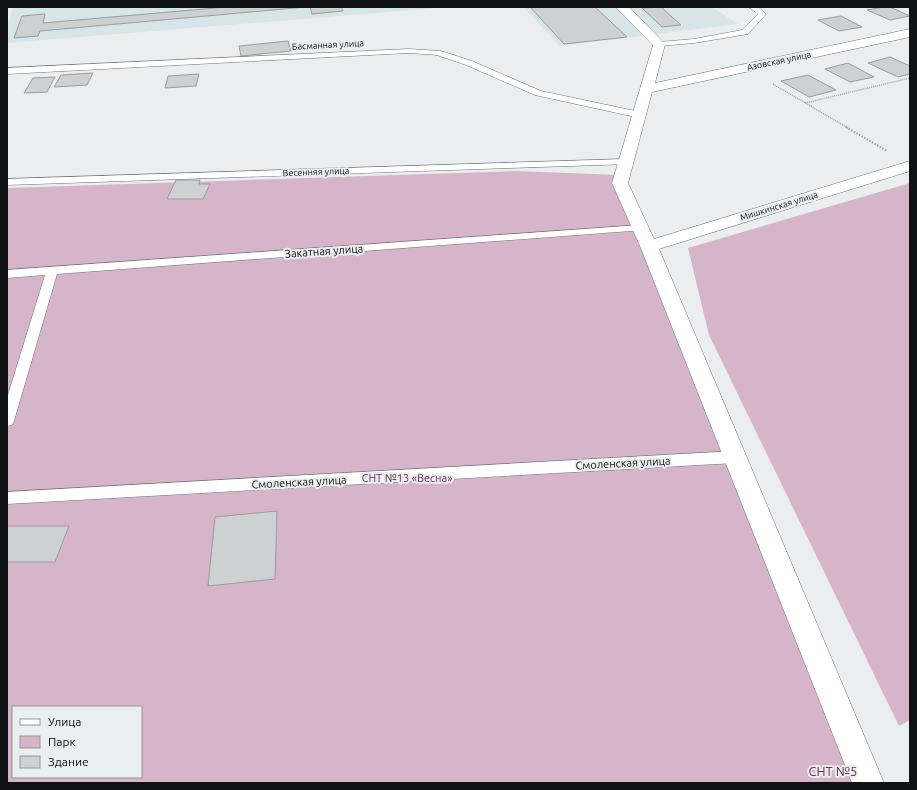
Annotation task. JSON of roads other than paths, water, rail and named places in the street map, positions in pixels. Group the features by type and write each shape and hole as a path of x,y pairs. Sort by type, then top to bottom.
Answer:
{"street":[{"path":"622,7 659,44 620,183 644,237 735,457 868,783"},
{"name":"Азовская улица","path":"647,90 910,33"},
{"name":"Мишкинская улица","path":"644,237 910,166"}],"lane":[{"path":"659,44 694,41 745,32 762,14 753,7"},
{"name":"Басманная улица","path":"7,71 409,51 438,53 469,63 538,92 640,115"},
{"name":"Весенняя улица","path":"7,182 626,162"},
{"name":"Закатная улица","path":"7,274 644,237"},
{"path":"7,421 52,271"},
{"name":"Смоленская улица","path":"7,498 735,457"}],"park label":[{"name":"СНТ №13 «Весна»","path":"407,478"},
{"name":"СНТ №5","path":"833,771"}]}
